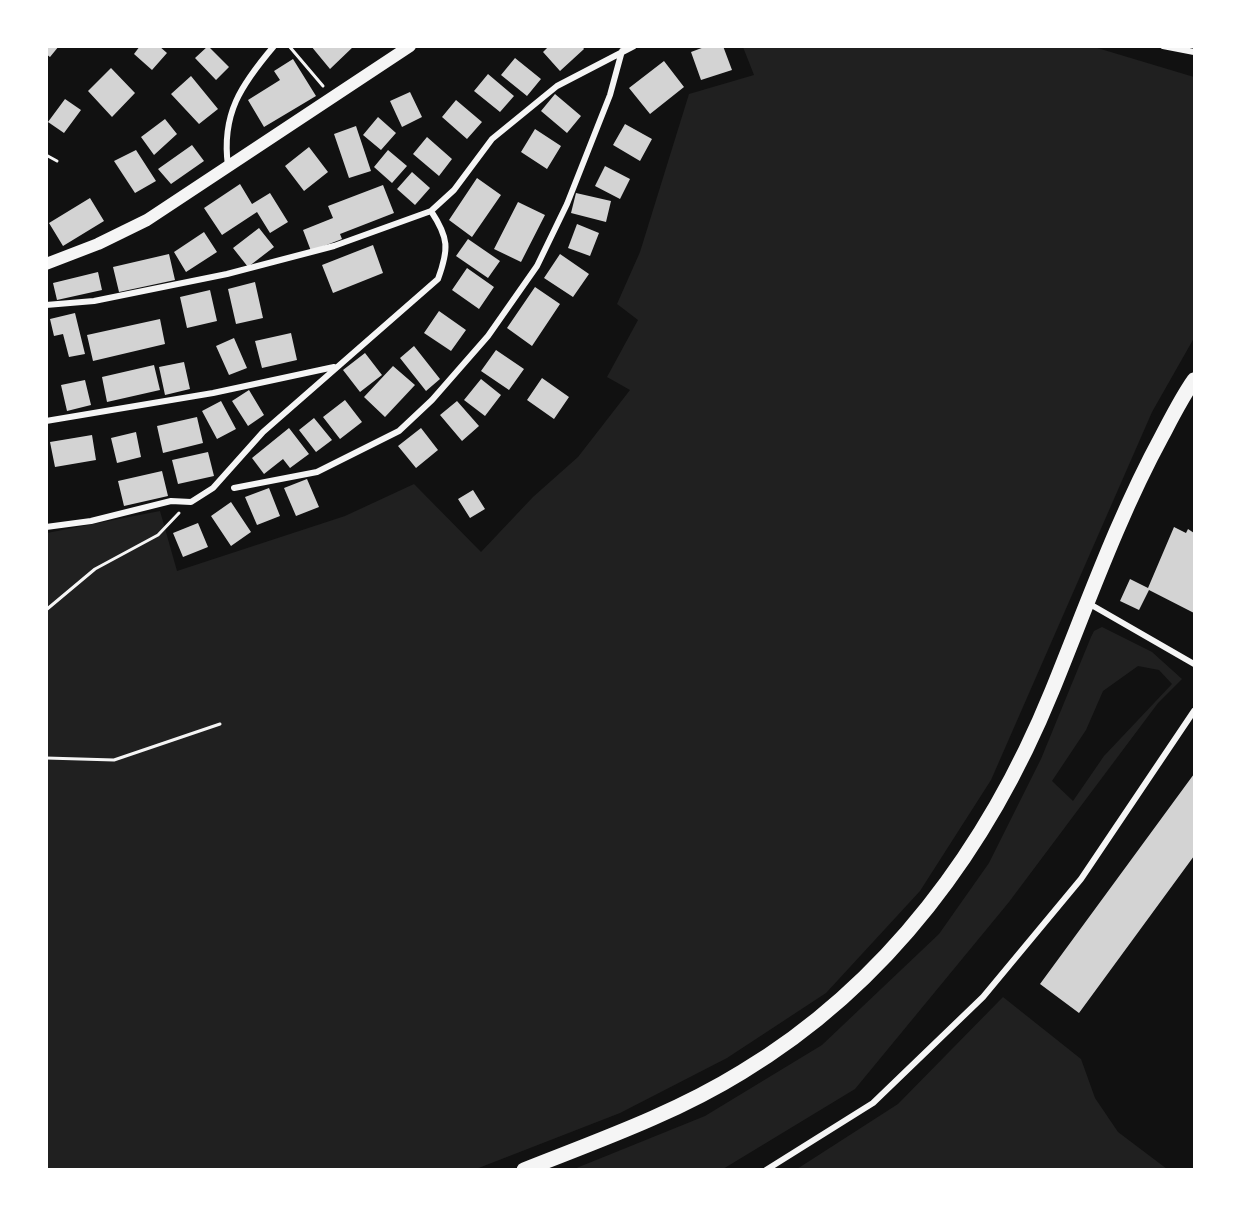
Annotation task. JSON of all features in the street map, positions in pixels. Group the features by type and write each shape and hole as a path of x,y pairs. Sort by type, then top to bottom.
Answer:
{"main road":[{"path":"46,264 98,244 147,220 410,46"},
{"path":"524,1170 644,1122 742,1073 799,1033 846,994 910,931 942,892 1005,791 1033,738 1149,461 1194,380"}],"street":[{"path":"228,166 225,140 227,122 249,75 274,46"},
{"path":"46,305 94,301 227,274 334,246 431,211 454,190 492,139 557,86 634,46"},
{"path":"1163,46 1194,52"},
{"path":"234,488 317,472 399,431 432,400 488,336 537,266 567,204 610,94 622,51"},
{"path":"46,527 91,521 171,501 191,501 213,488 263,432 438,279 447,255 444,231 431,211"},
{"path":"46,421 213,393 335,367"},
{"path":"1088,603 1194,663"},
{"path":"766,1170 873,1103 983,997 1081,879 1194,711"}],"path":[{"path":"289,46 317,77 332,98"},
{"path":"46,156 57,161"},
{"path":"46,610 95,569 158,535 191,501"},
{"path":"46,758 114,760 220,724"}],"shaded area":[{"path":"743,47 1094,47 1194,77 1194,338 1152,412 991,780 920,891 826,993 727,1058 620,1113 476,1169 47,1170 47,533 160,511 177,571 345,516 414,484 481,552 533,497 578,457 630,390 607,377 638,320 617,304 640,252 689,94 754,75"},
{"path":"1102,627 1152,652 1182,679 1158,703 1009,902 855,1089 723,1169 574,1169 705,1116 822,1045 939,934 989,863 1041,759 1094,631","holes":["1138,666 1159,670 1172,684 1104,756 1073,801 1052,781 1086,730 1103,691"]},
{"path":"1003,997 1081,1059 1095,1098 1118,1132 1167,1169 797,1169 898,1104"}],"building":[{"path":"46,46 59,46 50,57 46,54"},
{"path":"140,46 159,46 167,53 152,70 134,54"},
{"path":"208,46 229,67 216,80 195,58"},
{"path":"311,46 354,46 330,69"},
{"path":"549,46 582,46 584,49 560,71 543,52"},
{"path":"707,46 723,46 732,70 701,80 691,52"},
{"path":"515,58 541,79 527,96 501,75"},
{"path":"293,59 316,96 264,127 248,100 280,80 274,71"},
{"path":"664,61 684,87 650,114 629,88"},
{"path":"111,68 135,93 112,117 88,91"},
{"path":"488,74 514,96 500,112 474,91"},
{"path":"191,76 218,109 199,124 171,94"},
{"path":"410,92 422,117 402,127 390,101"},
{"path":"555,94 581,116 567,133 541,111"},
{"path":"65,99 81,110 64,133 48,122"},
{"path":"456,100 482,122 467,139 442,117"},
{"path":"378,117 396,133 381,150 363,135"},
{"path":"165,119 177,134 154,155 141,137"},
{"path":"625,124 652,139 640,161 613,145"},
{"path":"356,126 371,171 349,178 334,134"},
{"path":"535,129 561,146 547,169 521,152"},
{"path":"427,137 452,159 439,176 413,154"},
{"path":"192,145 204,161 171,184 158,169"},
{"path":"309,147 328,172 304,191 285,166"},
{"path":"136,150 156,181 135,193 114,161"},
{"path":"388,150 407,166 392,183 374,167"},
{"path":"605,166 630,179 620,199 595,186"},
{"path":"412,172 430,188 415,205 397,189"},
{"path":"477,178 501,195 472,237 449,220"},
{"path":"240,184 252,204 270,193 288,222 270,233 257,212 222,235 204,208"},
{"path":"383,185 394,213 340,234 342,239 311,251 303,230 333,218 328,206"},
{"path":"576,193 611,201 606,222 571,213"},
{"path":"90,198 104,221 63,246 49,223"},
{"path":"518,202 545,215 521,262 494,249"},
{"path":"577,224 599,233 590,256 568,248"},
{"path":"259,228 274,247 248,267 233,248"},
{"path":"204,232 217,252 186,272 174,252"},
{"path":"468,239 500,261 488,278 456,256"},
{"path":"373,245 383,273 333,293 322,265"},
{"path":"169,254 175,280 119,292 113,267"},
{"path":"560,254 589,274 573,297 544,278"},
{"path":"467,268 494,287 479,309 452,290"},
{"path":"98,272 102,290 57,300 53,283"},
{"path":"255,282 263,318 236,324 228,289"},
{"path":"535,287 560,304 532,346 507,328"},
{"path":"210,290 217,321 187,328 180,297"},
{"path":"439,311 466,330 451,351 424,333"},
{"path":"75,313 85,354 69,357 63,334 54,336 50,319"},
{"path":"160,319 165,344 93,361 87,335"},
{"path":"291,333 297,360 262,368 255,341"},
{"path":"234,338 247,368 229,375 216,346"},
{"path":"414,346 440,379 426,391 400,358"},
{"path":"496,350 524,369 509,390 481,371"},
{"path":"365,353 382,375 360,392 343,370"},
{"path":"184,362 190,389 165,395 159,367"},
{"path":"154,365 160,390 107,402 102,377"},
{"path":"393,366 415,385 385,417 364,397"},
{"path":"542,378 569,397 554,419 527,400"},
{"path":"481,379 501,395 485,416 464,400"},
{"path":"85,380 91,405 67,411 61,385"},
{"path":"249,390 264,415 248,426 232,401"},
{"path":"345,400 362,422 340,439 323,417"},
{"path":"221,401 236,429 217,439 202,411"},
{"path":"457,401 479,426 462,441 440,415"},
{"path":"197,417 203,443 163,453 157,426"},
{"path":"314,418 332,440 316,452 299,430"},
{"path":"289,428 309,454 290,468 283,459 264,474 252,458"},
{"path":"421,428 438,450 416,468 398,446"},
{"path":"136,432 141,457 117,463 111,438"},
{"path":"92,435 96,460 55,467 50,442"},
{"path":"208,452 214,476 178,484 172,460"},
{"path":"162,471 168,496 124,506 118,481"},
{"path":"307,479 319,507 296,516 284,488"},
{"path":"269,488 280,516 257,525 245,497"},
{"path":"473,490 485,509 470,518 458,499"},
{"path":"231,502 251,532 231,546 211,516"},
{"path":"198,523 208,547 183,557 173,533"},
{"path":"1174,527 1186,533 1188,529 1194,533 1194,613 1149,590 1139,610 1120,601 1130,579 1148,588"},
{"path":"1194,774 1194,856 1079,1013 1040,984"}]}
